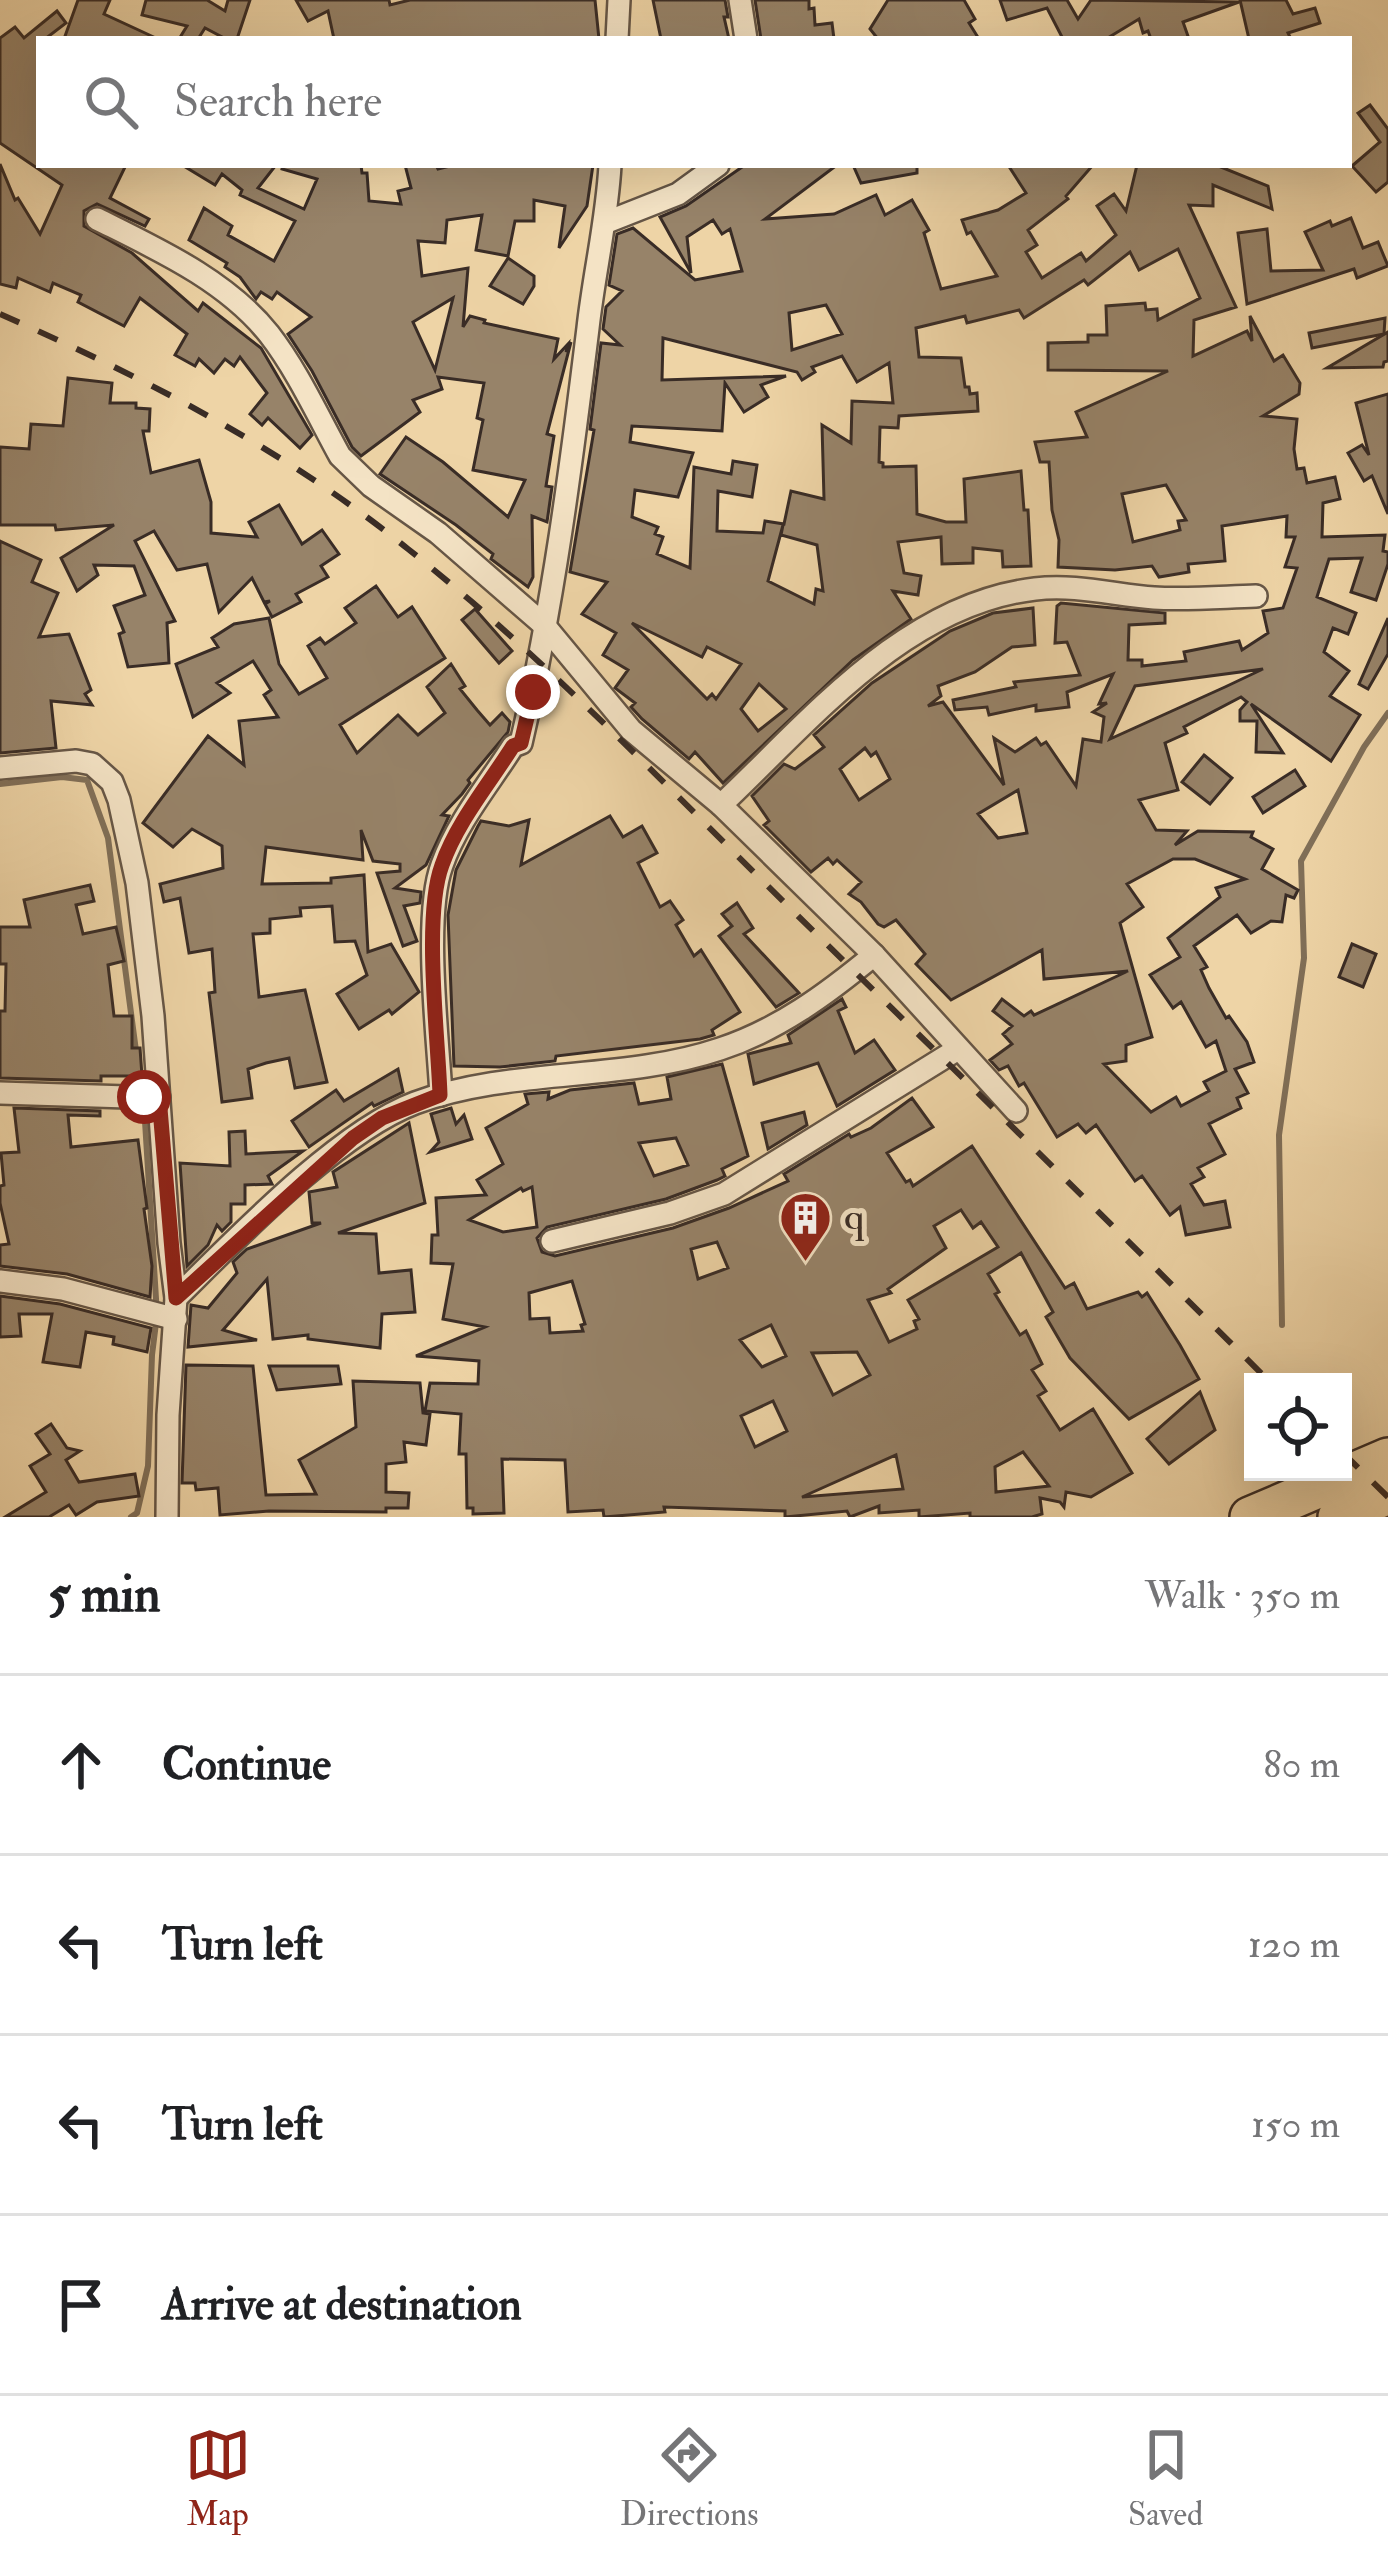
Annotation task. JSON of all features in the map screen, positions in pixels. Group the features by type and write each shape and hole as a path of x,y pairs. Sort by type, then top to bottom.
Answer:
{"highway":[{"path":"1250,1517 1388,1458"},
{"path":"1337,1517 1388,1494"}],"street":[{"path":"617,36 619,0"},
{"path":"740,0 746,36"},
{"path":"440,1095 433,919 440,869 513,746 521,743 557,566 591,298 607,222 610,168"},
{"path":"607,222 678,194 714,168"},
{"path":"97,219 166,254 238,304 269,334 352,469 438,533 544,625 632,730 721,805 874,955 1016,1111"},
{"path":"721,805 856,678 949,614 1001,595 1057,587 1156,598 1256,596"},
{"path":"0,768 76,761 92,764 112,782 119,800 137,884 176,1308 167,1517"},
{"path":"176,1308 353,1138 382,1118 440,1095 679,1060 721,1049 802,1012 874,955"},
{"path":"552,1241 670,1213 724,1194 958,1049"},
{"path":"0,1094 159,1097"},
{"path":"0,1281 176,1308"}],"building":[{"path":"78,0 110,0 104,14 152,36 65,36"},
{"path":"146,0 207,0 225,11 228,0 250,0 238,36 220,36 205,28 200,36 181,36 187,26 142,15"},
{"path":"296,0 389,0 390,5 410,0 595,0 599,36 333,36 328,11 308,21"},
{"path":"653,0 725,0 728,36 660,36"},
{"path":"755,0 809,0 815,25 832,23 834,36 761,36"},
{"path":"888,0 964,0 975,19 969,23 977,36 876,36 870,29"},
{"path":"1000,0 1067,0 1078,19 1091,0 1239,2 1183,22 1188,36 1150,36 1148,31 1143,33 1139,19 1111,36 1061,36 1047,8 1007,20"},
{"path":"1240,0 1286,0 1293,14 1315,8 1320,23 1290,36 1248,36"},
{"path":"57,11 66,23 49,36 36,36 36,167 0,143 0,38 15,27 24,38"},
{"path":"1370,105 1388,129 1388,182 1376,192 1352,166 1380,142 1358,113"},
{"path":"0,164 15,200 18,198 40,234 62,185 37,168 125,168 110,198 149,219 145,226 97,204 84,211 84,226 132,253 198,311 203,303 261,348 312,435 300,448 268,418 262,425 250,414 267,393 240,357 234,366 225,359 214,373 199,359 195,366 175,355 187,334 140,298 124,326 78,302 81,295 53,283 50,292 18,278 16,288 0,284"},
{"path":"187,168 274,168 258,188 304,209 317,179 282,168 361,168 367,173 369,201 401,204 398,191 411,188 406,168 593,168 587,206 559,248 565,206 534,200 534,221 515,221 508,256 476,250 482,215 447,220 445,243 418,241 422,276 468,268 463,327 470,316 558,339 554,359 571,342 547,434 554,436 546,486 552,487 547,522 532,516 533,577 528,587 456,525 380,474 406,437 508,517 525,480 473,470 483,420 477,418 484,383 438,377 442,389 413,400 420,412 361,456 288,334 311,317 277,292 272,299 261,292 256,299 240,277 225,267 227,263 189,240 204,208 232,226 228,235 274,261 295,221 240,195 242,190 222,174 215,185","holes":["453,298 435,370 413,322"]},
{"path":"741,168 833,168 765,219 834,214 876,195 885,215 912,200 929,230 924,233 941,289 997,276 962,220 998,210 1026,193 1010,168 1090,168 1068,199 1028,230 1037,245 1026,252 1042,278 1081,253 1086,261 1116,235 1097,206 1114,194 1126,211 1136,168 1223,168 1268,186 1272,209 1213,185 1213,206 1189,205 1236,307 1194,320 1193,356 1247,331 1252,341 1250,316 1274,361 1283,355 1300,383 1299,394 1263,416 1297,419 1297,469 1304,468 1307,483 1335,477 1340,499 1323,503 1322,537 1385,535 1383,551 1388,552 1388,564 1376,600 1351,592 1362,558 1329,559 1317,597 1356,613 1348,634 1333,628 1324,652 1349,671 1330,696 1360,715 1331,761 1251,704 1283,753 1256,752 1257,721 1240,721 1240,710 1247,702 1241,697 1184,727 1187,733 1165,743 1178,790 1139,800 1156,830 1187,831 1175,845 1198,831 1253,832 1251,837 1273,849 1262,869 1298,890 1294,898 1286,895 1282,922 1271,921 1251,933 1237,915 1194,946 1207,967 1201,970 1209,988 1247,1042 1254,1062 1235,1069 1248,1093 1237,1098 1241,1108 1209,1124 1225,1154 1198,1168 1204,1177 1191,1184 1204,1205 1225,1201 1230,1227 1186,1235 1180,1207 1170,1215 1142,1176 1135,1181 1096,1125 1086,1133 1078,1124 1057,1137 1024,1083 1019,1086 1008,1066 999,1070 990,1060 1012,1044 1003,1034 1012,1026 993,1011 1002,999 1024,1016 1031,1011 1034,1015 1128,971 1044,979 1042,950 951,1000 916,964 925,954 896,920 884,927 878,924 849,894 861,882 837,860 833,864 828,858 811,872 764,825 769,821 752,796 784,764 795,769 824,747 814,735 872,683 950,631 993,613 1033,608 1035,645 1012,647 975,672 938,686 941,696 928,706 943,702 1004,785 994,738 1015,752 1036,738 1041,745 1046,742 1076,786 1083,739 1101,742 1104,717 1093,712 1107,703 1099,704 1113,674 1067,692 1069,707 1036,711 1036,705 989,715 987,707 955,710 953,700 1016,687 1014,682 1080,675 1067,642 1055,643 1061,603 1165,613 1165,623 1129,625 1128,660 1142,660 1142,666 1186,661 1184,652 1239,641 1242,650 1268,633 1263,611 1283,608 1297,568 1285,567 1295,537 1286,537 1287,516 1222,526 1225,561 1188,564 1189,572 1159,577 1152,566 1115,570 1058,567 1049,462 1040,462 1035,442 1087,437 1076,412 1168,371 1048,370 1048,343 1088,342 1088,335 1107,335 1106,306 1145,303 1146,310 1157,309 1158,320 1200,298 1178,249 1139,270 1130,252 1088,285 1084,280 1024,318 1019,310 967,323 965,316 916,328 919,357 961,358 965,387 970,394 977,393 978,411 899,416 898,428 880,427 879,462 883,467 916,466 917,514 946,522 966,522 964,479 1021,471 1031,566 1003,567 1002,551 973,548 973,563 942,564 941,537 898,542 904,573 921,576 918,595 893,591 911,619 853,660 723,783 695,752 689,759 642,719 631,707 635,703 615,688 628,670 603,655 616,633 582,614 607,582 570,572 594,430 590,429 601,343 620,345 603,329 606,307 622,291 609,285 617,234 633,228 695,280 742,271 730,229 722,234 713,220 687,237 691,273 660,217 686,206","holes":["826,305 842,334 792,350 789,313","663,338 797,372 802,380 815,372 812,367 842,356 857,382 889,363 893,403 852,401 851,443 822,425 824,499 791,491 784,524 765,521 763,533 717,531 718,491 752,497 757,465 733,461 731,474 694,467 690,568 657,554 663,537 655,534 658,527 632,517 635,490 678,497 693,453 630,442 632,426 722,431 725,383 744,412 768,397 761,385 786,376 662,380","1166,485 1186,520 1178,521 1180,530 1133,542 1122,494","783,525 781,535 817,545 823,591 816,589 814,604 768,581","632,623 702,657 707,647 741,664 716,699 712,694 707,699","1263,669 1110,739 1135,686","759,684 786,709 758,731 741,709","865,748 871,756 876,752 890,779 859,800 840,769","1018,790 1027,833 998,838 978,814","1173,859 1195,859 1245,879 1216,888 1220,897 1168,938 1180,957 1150,975 1173,1008 1181,1002 1206,1047 1216,1041 1226,1071 1204,1082 1209,1091 1181,1106 1176,1097 1151,1112 1104,1064 1126,1061 1126,1045 1152,1037 1120,923 1143,907 1127,884"]},
{"path":"854,168 917,168 917,173 861,183"},
{"path":"1351,218 1363,248 1378,242 1388,266 1357,278 1354,269 1247,304 1238,233 1267,229 1271,271 1323,270 1305,232"},
{"path":"508,258 534,276 534,286 523,304 490,286"},
{"path":"1385,318 1384,334 1312,348 1309,333"},
{"path":"1388,332 1388,361 1383,367 1327,368"},
{"path":"68,378 112,383 110,403 136,403 136,408 150,409 149,431 143,431 151,473 199,460 211,502 211,533 257,537 249,522 279,505 302,544 322,530 339,554 321,566 328,577 296,594 301,602 272,617 265,604 270,601 264,602 252,578 219,612 207,564 177,570 154,531 135,541 175,621 167,623 169,663 128,667 119,634 124,632 114,606 145,595 134,566 94,565 98,575 77,591 61,558 114,525 56,530 55,525 0,525 0,447 29,449 31,424 63,426"},
{"path":"1388,394 1388,514 1372,476 1364,481 1348,453 1362,445 1369,455 1356,403"},
{"path":"0,541 41,560 32,582 58,593 39,637 69,634 91,690 85,694 92,705 51,701 56,748 0,753"},
{"path":"376,586 398,617 412,607 445,658 340,725 357,753 398,715 418,735 445,713 427,687 451,664 465,686 460,689 477,710 490,725 502,713 510,722 508,732 442,815 449,816 426,865 395,888 421,892 420,903 404,906 417,941 403,946 377,873 400,871 400,864 373,861 361,830 363,860 266,847 262,884 331,883 331,878 364,875 368,952 391,944 419,992 392,1014 389,1010 359,1029 337,994 367,975 355,941 335,942 332,906 300,908 301,916 270,919 270,933 253,934 259,997 305,990 327,1082 295,1088 289,1058 248,1069 252,1098 222,1102 209,993 215,992 212,949 189,953 180,898 164,902 160,884 223,868 222,846 192,829 173,847 143,823 208,736 244,765 239,721 278,717 264,695 271,690 253,661 217,683 230,693 193,717 176,664 218,647 212,638 234,624 269,618 279,664 299,694 327,678 308,646 320,638 325,644 356,623 345,608"},
{"path":"475,609 512,651 499,663 462,620"},
{"path":"1388,618 1388,654 1368,689 1359,684"},
{"path":"1204,755 1232,778 1210,804 1182,782"},
{"path":"1295,770 1305,786 1263,813 1253,797"},
{"path":"610,816 623,837 642,826 657,853 638,863 660,907 670,901 683,920 676,925 694,956 701,950 740,1012 712,1030 714,1035 700,1039 556,1056 555,1061 454,1066 448,915 456,870 481,821 509,826 529,820 521,865"},
{"path":"90,885 94,901 76,905 83,934 116,927 124,961 108,965 114,1016 132,1016 132,1048 140,1048 142,1076 101,1076 101,1081 0,1078 6,964 0,964 0,927 30,927 24,900"},
{"path":"737,903 753,928 744,934 799,993 776,1007 719,936 732,926 722,914"},
{"path":"1352,944 1376,954 1363,987 1339,977"},
{"path":"842,999 846,1007 838,1011 855,1053 874,1040 895,1070 837,1106 818,1063 754,1084 748,1054 791,1043 788,1035"},
{"path":"722,1064 748,1156 722,1169 725,1176 666,1199 547,1227 537,1238 542,1252 555,1256 673,1228 729,1208 788,1181 784,1174 849,1134 871,1128 912,1098 933,1127 887,1153 906,1182 910,1180 913,1186 972,1146 1065,1288 1074,1283 1087,1309 1147,1293 1199,1379 1129,1419 1070,1358 1046,1317 1053,1312 1021,1253 988,1274 999,1292 995,1294 1020,1335 1026,1331 1042,1364 1032,1370 1046,1391 1038,1396 1060,1430 1093,1409 1132,1473 1091,1497 1066,1492 1064,1507 1040,1498 1042,1514 1032,1517 970,1517 970,1513 919,1517 919,1510 879,1513 879,1506 850,1517 847,1511 785,1517 785,1511 664,1507 665,1512 604,1517 603,1510 568,1512 565,1460 502,1459 504,1513 473,1514 473,1508 467,1508 466,1454 459,1454 461,1414 425,1411 430,1383 478,1384 479,1361 416,1356 485,1327 443,1319 453,1264 431,1263 432,1235 438,1235 436,1198 486,1195 477,1180 503,1164 486,1128 528,1104 525,1094 549,1092 548,1099 570,1090 634,1083 639,1104 671,1099 667,1077","holes":["676,1138 688,1165 654,1176 639,1143","532,1187 537,1227 503,1232 469,1220 521,1188","961,1210 973,1228 981,1222 998,1247 908,1300 919,1319 914,1321 917,1329 889,1342 868,1300 891,1293 888,1289 946,1248 934,1226","717,1242 728,1268 698,1279 691,1249","572,1281 583,1331 550,1333 549,1318 530,1319 529,1293","771,1325 786,1356 762,1367 740,1340","857,1352 870,1375 833,1395 812,1353","773,1401 787,1431 755,1447 741,1416","1023,1452 1049,1486 996,1492 995,1467","896,1455 903,1489 802,1497"]},
{"path":"398,1069 403,1092 372,1103 309,1147 292,1121 336,1090 344,1101"},
{"path":"14,1108 100,1111 100,1116 68,1115 71,1147 138,1140 152,1266 150,1297 67,1274 0,1266 0,1245 9,1244 0,1203 0,1186 4,1185 1,1153 19,1152"},
{"path":"451,1108 456,1124 464,1115 472,1139 430,1152 439,1142 431,1114"},
{"path":"804,1112 807,1125 768,1149 762,1123"},
{"path":"409,1123 425,1203 338,1233 376,1234 379,1273 411,1270 415,1312 382,1314 380,1348 308,1339 308,1335 273,1339 267,1279 223,1330 257,1340 188,1347 191,1305 208,1308 237,1273 233,1262 247,1249 321,1223 312,1223 309,1192 337,1187 333,1172"},
{"path":"245,1131 246,1154 303,1151 268,1176 272,1184 245,1185 245,1204 231,1204 231,1222 222,1231 217,1225 208,1245 187,1266 180,1163 230,1166 229,1132"},
{"path":"0,1296 60,1304 151,1328 147,1352 113,1344 114,1337 86,1332 80,1367 43,1362 52,1314 19,1314 21,1336 0,1337"},
{"path":"186,1365 253,1366 266,1495 316,1494 299,1460 356,1427 353,1381 420,1383 423,1413 430,1414 426,1445 404,1442 406,1462 386,1464 386,1492 409,1493 408,1508 220,1515 218,1488 196,1490 195,1483 182,1483"},
{"path":"269,1366 338,1366 341,1384 277,1390"},
{"path":"1200,1392 1215,1430 1169,1464 1147,1439"},
{"path":"51,1424 67,1448 80,1451 66,1460 79,1482 135,1474 139,1496 97,1502 76,1515 69,1505 49,1517 5,1517 46,1492 30,1466 50,1454 36,1434"}],"waterway":[{"path":"1282,1325 1279,1135 1304,958 1301,861 1388,713"},
{"path":"0,784 62,777 87,780 108,838 136,1051"},
{"path":"131,1517 137,1513 148,1466 157,1315 144,1105"}],"railway":[{"path":"0,314 160,390 263,448 361,513 460,592 608,727 1261,1373"},
{"path":"1352,1462 1388,1497"}],"place":[{"name":"q","path":"805,1263"}],"route":[{"path":"144,1097 159,1097 176,1298 353,1138 382,1118 440,1095 433,919 440,869 452,841 513,746 521,743 533,692"}]}
